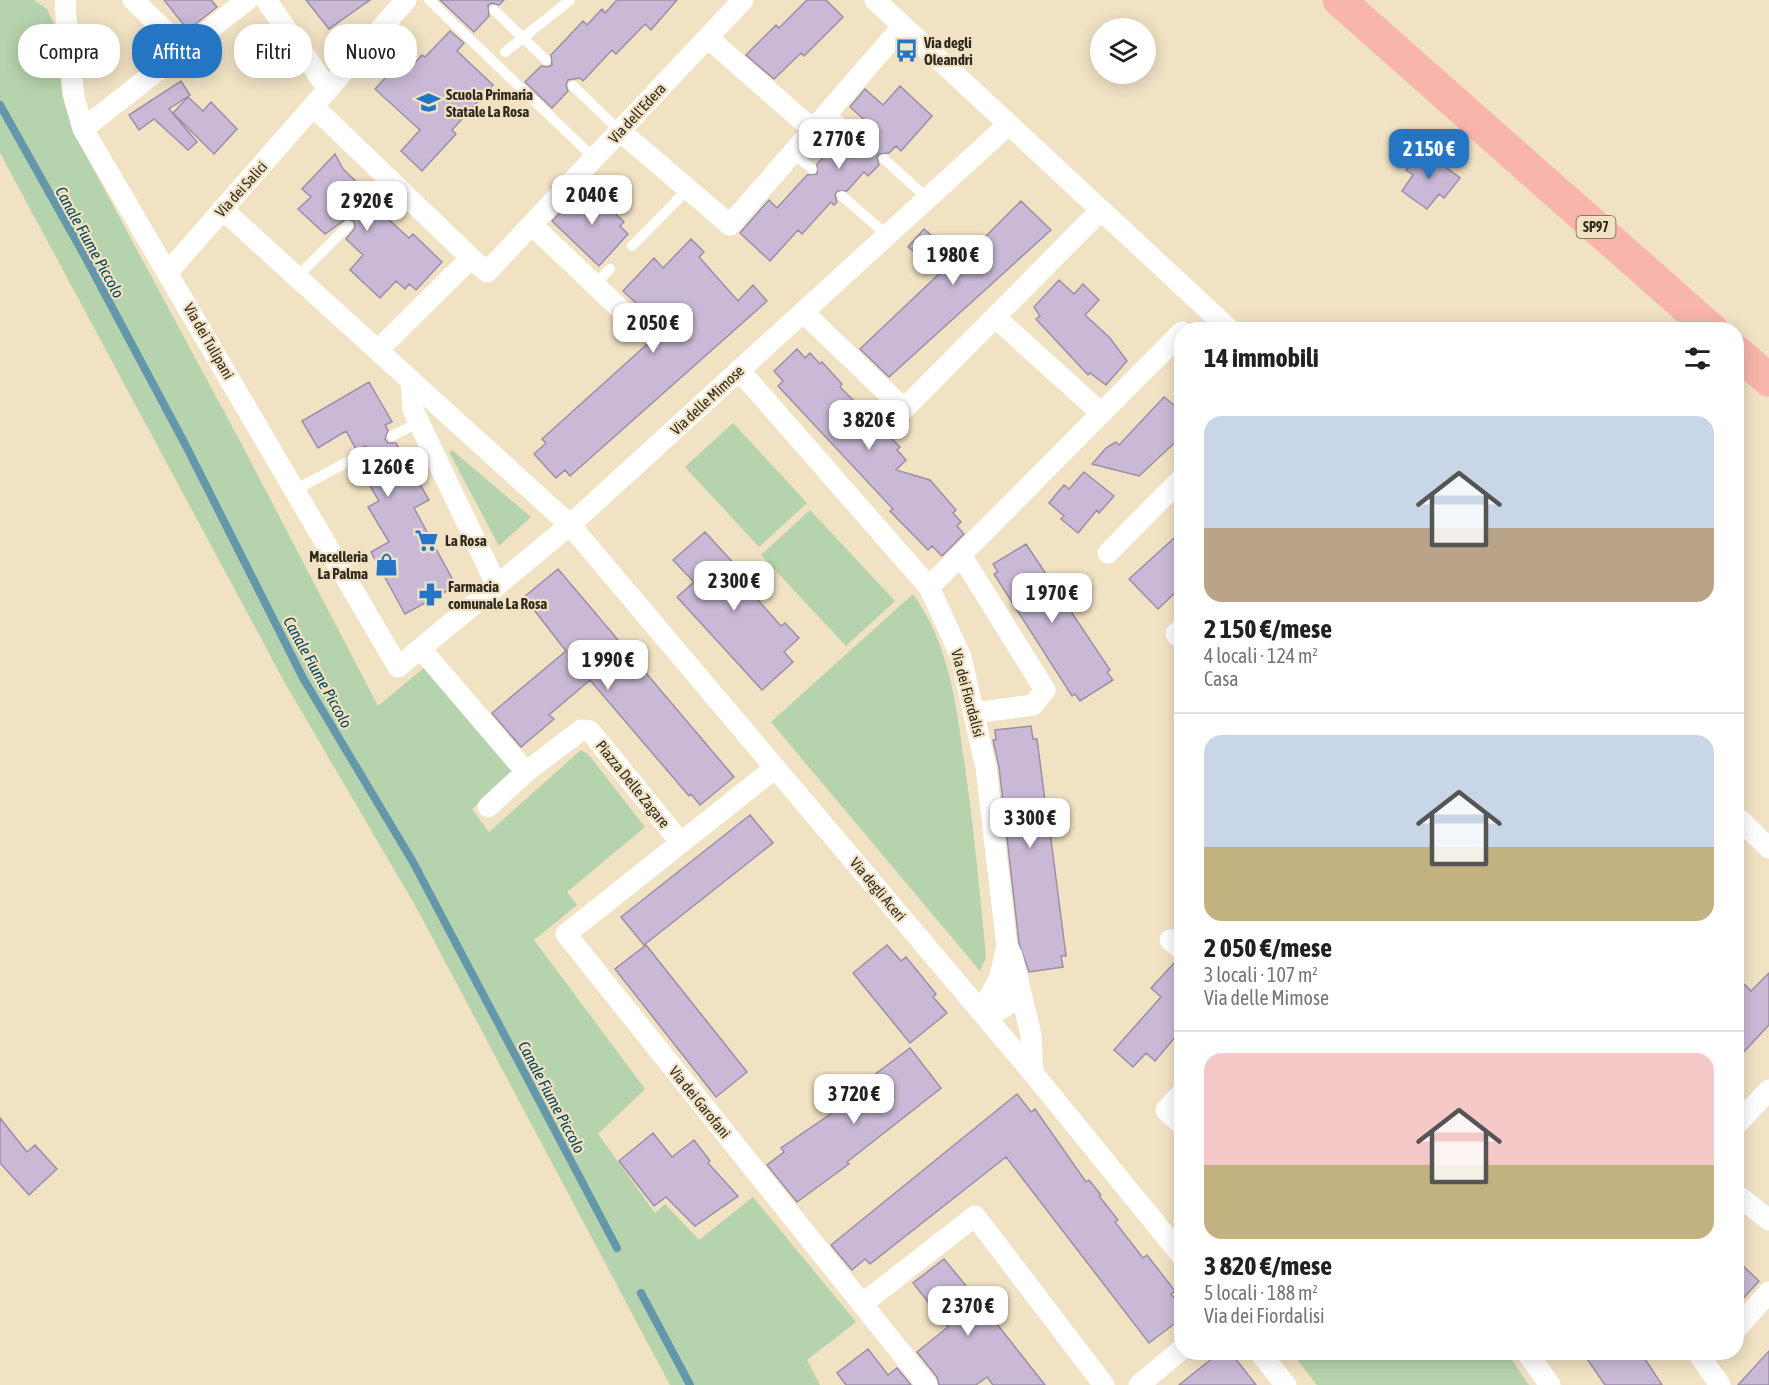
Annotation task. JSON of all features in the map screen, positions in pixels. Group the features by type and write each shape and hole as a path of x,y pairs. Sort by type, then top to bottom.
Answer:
{"main road":[{"name":"SP97","path":"1339,0 1704,322"},
{"path":"1744,358 1769,380"}],"street":[{"path":"133,0 158,24"},
{"path":"216,24 247,0"},
{"path":"266,0 328,89"},
{"name":"Via dei Salici","path":"168,272 406,0"},
{"path":"875,0 1222,322"},
{"name":"Via dell'Edera","path":"471,258 487,272 708,38 740,1"},
{"name":"Via dei Tulipani","path":"61,2 74,97 82,129 398,667"},
{"path":"620,131 730,225 903,26"},
{"path":"708,38 813,130"},
{"path":"82,129 147,78"},
{"path":"314,107 471,258 378,350"},
{"name":"Via delle Mimose","path":"398,667 570,525 1008,124"},
{"name":"Via degli Aceri","path":"222,209 570,525 1033,1073 1174,1245"},
{"path":"803,312 904,409 1101,210"},
{"path":"532,225 602,276 635,323"},
{"path":"1192,322 1207,308"},
{"path":"995,317 1101,413"},
{"path":"929,587 1174,340"},
{"name":"Via dei Fiordalisi","path":"739,370 929,587 961,657 986,768 1007,947 999,979 984,1015"},
{"path":"411,380 413,410 496,586"},
{"path":"1108,553 1174,486"},
{"path":"961,555 1045,690 1033,705 974,713"},
{"path":"421,649 526,772"},
{"name":"Piazza Delle Zagare","path":"488,807 526,772 581,730 590,731 681,843 775,768"},
{"path":"1744,824 1769,848"},
{"name":"Via dei Garofani","path":"681,843 566,934 927,1385"},
{"name":"Via dei Fiordalisi","path":"1007,947 1012,955 1031,1035 1033,1073"},
{"path":"984,1015 1007,1005 1018,980"},
{"path":"1744,1117 1769,1090"},
{"path":"1174,1102 1166,1110 1174,1118"},
{"path":"1744,1200 1769,1220"},
{"path":"862,1304 975,1216 1104,1385"},
{"path":"1744,1320 1769,1292"},
{"path":"1139,1385 1174,1356"},
{"path":"1266,1360 1286,1385"},
{"path":"1532,1360 1550,1385"},
{"path":"1708,1360 1720,1385"}],"lane":[{"path":"429,0 594,158"},
{"path":"505,52 570,0"},
{"path":"494,10 546,60"},
{"path":"573,86 620,131"},
{"path":"829,111 855,135"},
{"path":"793,153 812,169"},
{"path":"884,159 927,198"},
{"path":"371,202 392,182"},
{"path":"632,246 688,189"},
{"path":"842,196 887,235"},
{"path":"297,277 348,226"},
{"path":"392,436 418,422"},
{"path":"295,490 363,453"}],"green space":[{"path":"0,0 34,0 47,9 54,24 18,24 18,78 60,78 62,95 74,133 241,443 378,706 425,667 514,771 472,809 489,832 581,750 588,754 645,827 567,892 577,905 534,940 645,1089 598,1134 655,1213 665,1204 699,1240 753,1197 856,1322 807,1360 820,1385 670,1385 416,907 285,683 0,153"},
{"path":"733,423 807,503 759,547 685,467"},
{"path":"452,450 531,517 499,546 449,452"},
{"path":"810,510 895,601 846,646 761,555"},
{"path":"913,594 935,634 943,655 962,744 986,957 980,971 771,722"},
{"path":"1297,1360 1512,1360 1529,1385 1317,1385"}],"building":[{"path":"164,0 211,0 217,7 196,24 183,24"},
{"path":"306,0 370,0 336,24 325,24"},
{"path":"440,0 504,0 499,5 492,3 488,5 489,16 474,32"},
{"path":"617,0 677,0 651,30 645,24 616,54 612,50 583,81 580,78 568,80 566,85 568,91 552,108 525,82 541,66 552,65 551,55 583,21 587,25 602,9 605,13"},
{"path":"807,0 826,0 843,17 804,56 801,53 774,79 746,55 776,25 779,28"},
{"name":"Scuola Primaria Statale La Rosa","path":"450,31 464,43 457,51 493,85 452,130 456,134 422,171 401,151 420,130 375,89 385,78 417,78 417,60 422,55 425,57"},
{"path":"181,81 190,95 169,109 197,142 188,150 154,119 139,130 129,115"},
{"path":"900,86 932,116 901,151 896,146 889,153 879,154 877,158 879,165 868,176 864,172 847,191 837,191 835,195 837,202 834,205 831,202 802,234 798,230 770,261 740,233 769,200 777,208 807,175 817,174 817,164 835,145 841,150 850,141 861,140 860,130 867,122 850,107 865,89 883,105"},
{"path":"188,97 203,111 211,102 237,129 214,154 173,113"},
{"path":"1424,151 1460,178 1444,198 1439,194 1427,209 1402,191 1413,175 1406,170"},
{"path":"335,154 343,169 366,191 363,195 366,208 376,208 409,238 413,234 442,262 416,290 409,284 405,289 396,281 380,298 350,270 363,255 346,239 355,228 354,221 346,219 325,234 298,209 311,197 302,189"},
{"path":"587,186 624,222 620,226 628,234 599,266 552,221"},
{"path":"1021,201 1051,230 889,377 860,349 940,273 908,247 924,229 958,258 972,244 975,247"},
{"path":"691,239 704,252 699,257 738,301 753,285 767,301 570,476 565,470 556,478 534,454 546,443 542,439 664,329 623,291 654,258 663,268"},
{"path":"1059,280 1074,294 1083,284 1099,300 1085,315 1110,338 1127,361 1106,385 1090,373 1088,375 1036,319 1040,316 1034,307"},
{"path":"797,349 805,358 810,353 820,364 822,362 842,384 840,387 900,447 897,450 906,460 896,470 930,480 956,510 953,513 961,522 957,526 964,534 942,556 932,546 928,550 890,511 893,509 778,386 783,381 774,371"},
{"path":"369,382 392,422 385,425 388,430 385,439 388,443 396,443 429,500 414,508 456,586 405,614 371,552 389,542 368,507 379,501 363,474 369,470 364,462 371,456 371,450 365,446 356,449 346,431 318,448 302,421"},
{"path":"1164,397 1174,405 1174,443 1139,476 1092,464 1106,448 1116,442 1119,445"},
{"path":"1084,472 1114,496 1099,513 1097,510 1078,533 1061,519 1064,516 1049,503 1064,485 1069,489"},
{"path":"705,532 746,577 741,581 781,626 785,623 799,638 784,652 793,662 762,690 677,597 694,582 673,560"},
{"path":"1174,538 1174,594 1158,609 1129,579"},
{"path":"1026,544 1110,670 1107,672 1113,680 1080,701 1075,694 1072,696 994,574 998,572 993,564"},
{"path":"558,569 734,777 700,805 691,794 689,796 590,680 549,715 554,719 521,747 492,713 566,651 524,597"},
{"path":"1031,726 1033,739 1037,739 1047,816 1055,815 1057,831 1050,832 1066,956 1061,956 1063,967 1029,972 1019,943 999,767 993,740 996,740 995,730"},
{"path":"750,815 773,843 644,945 621,917"},
{"path":"646,945 747,1072 716,1097 615,969"},
{"path":"887,945 901,961 906,957 936,994 933,997 947,1013 910,1043 853,973"},
{"path":"1174,963 1174,1038 1155,1061 1146,1053 1133,1067 1114,1050 1161,997 1151,988"},
{"path":"1769,973 1769,1025 1744,1052 1744,984 1751,991"},
{"path":"910,1048 941,1088 847,1162 849,1164 797,1202 767,1165 784,1152 781,1148 857,1096 853,1091"},
{"path":"1017,1094 1031,1112 1035,1109 1086,1182 1089,1180 1101,1195 1099,1196 1118,1220 1115,1222 1143,1258 1147,1255 1174,1290 1171,1294 1174,1298 1174,1324 1149,1343 1006,1157 870,1264 865,1259 852,1270 831,1245"},
{"path":"0,1118 27,1152 35,1145 57,1169 29,1195 0,1163"},
{"path":"653,1133 672,1157 694,1140 710,1161 708,1163 738,1196 695,1226 666,1197 654,1206 619,1161"},
{"path":"944,1259 1045,1385 993,1385 987,1377 976,1385 939,1385 937,1377 917,1352 948,1327 913,1283"},
{"path":"1744,1267 1759,1281 1744,1297"},
{"path":"868,1349 888,1375 897,1368 911,1385 846,1385 837,1373"},
{"path":"1769,1351 1769,1385 1738,1385"},
{"path":"1210,1360 1236,1360 1256,1385 1179,1385"},
{"path":"1588,1360 1646,1360 1662,1385 1605,1385"}],"waterway":[{"name":"Canale Fiume Piccolo","path":"0,105 82,251 185,444 303,678 413,862 617,1248"},
{"name":"Canale Fiume Piccolo","path":"641,1293 690,1385"}],"place":[{"name":"Via degli Oleandri","path":"906,51"},
{"name":"Scuola Primaria Statale La Rosa","path":"428,103"},
{"name":"La Rosa","path":"427,540"},
{"name":"Macelleria La Palma","path":"386,565"},
{"name":"Farmacia comunale La Rosa","path":"430,595"}]}
